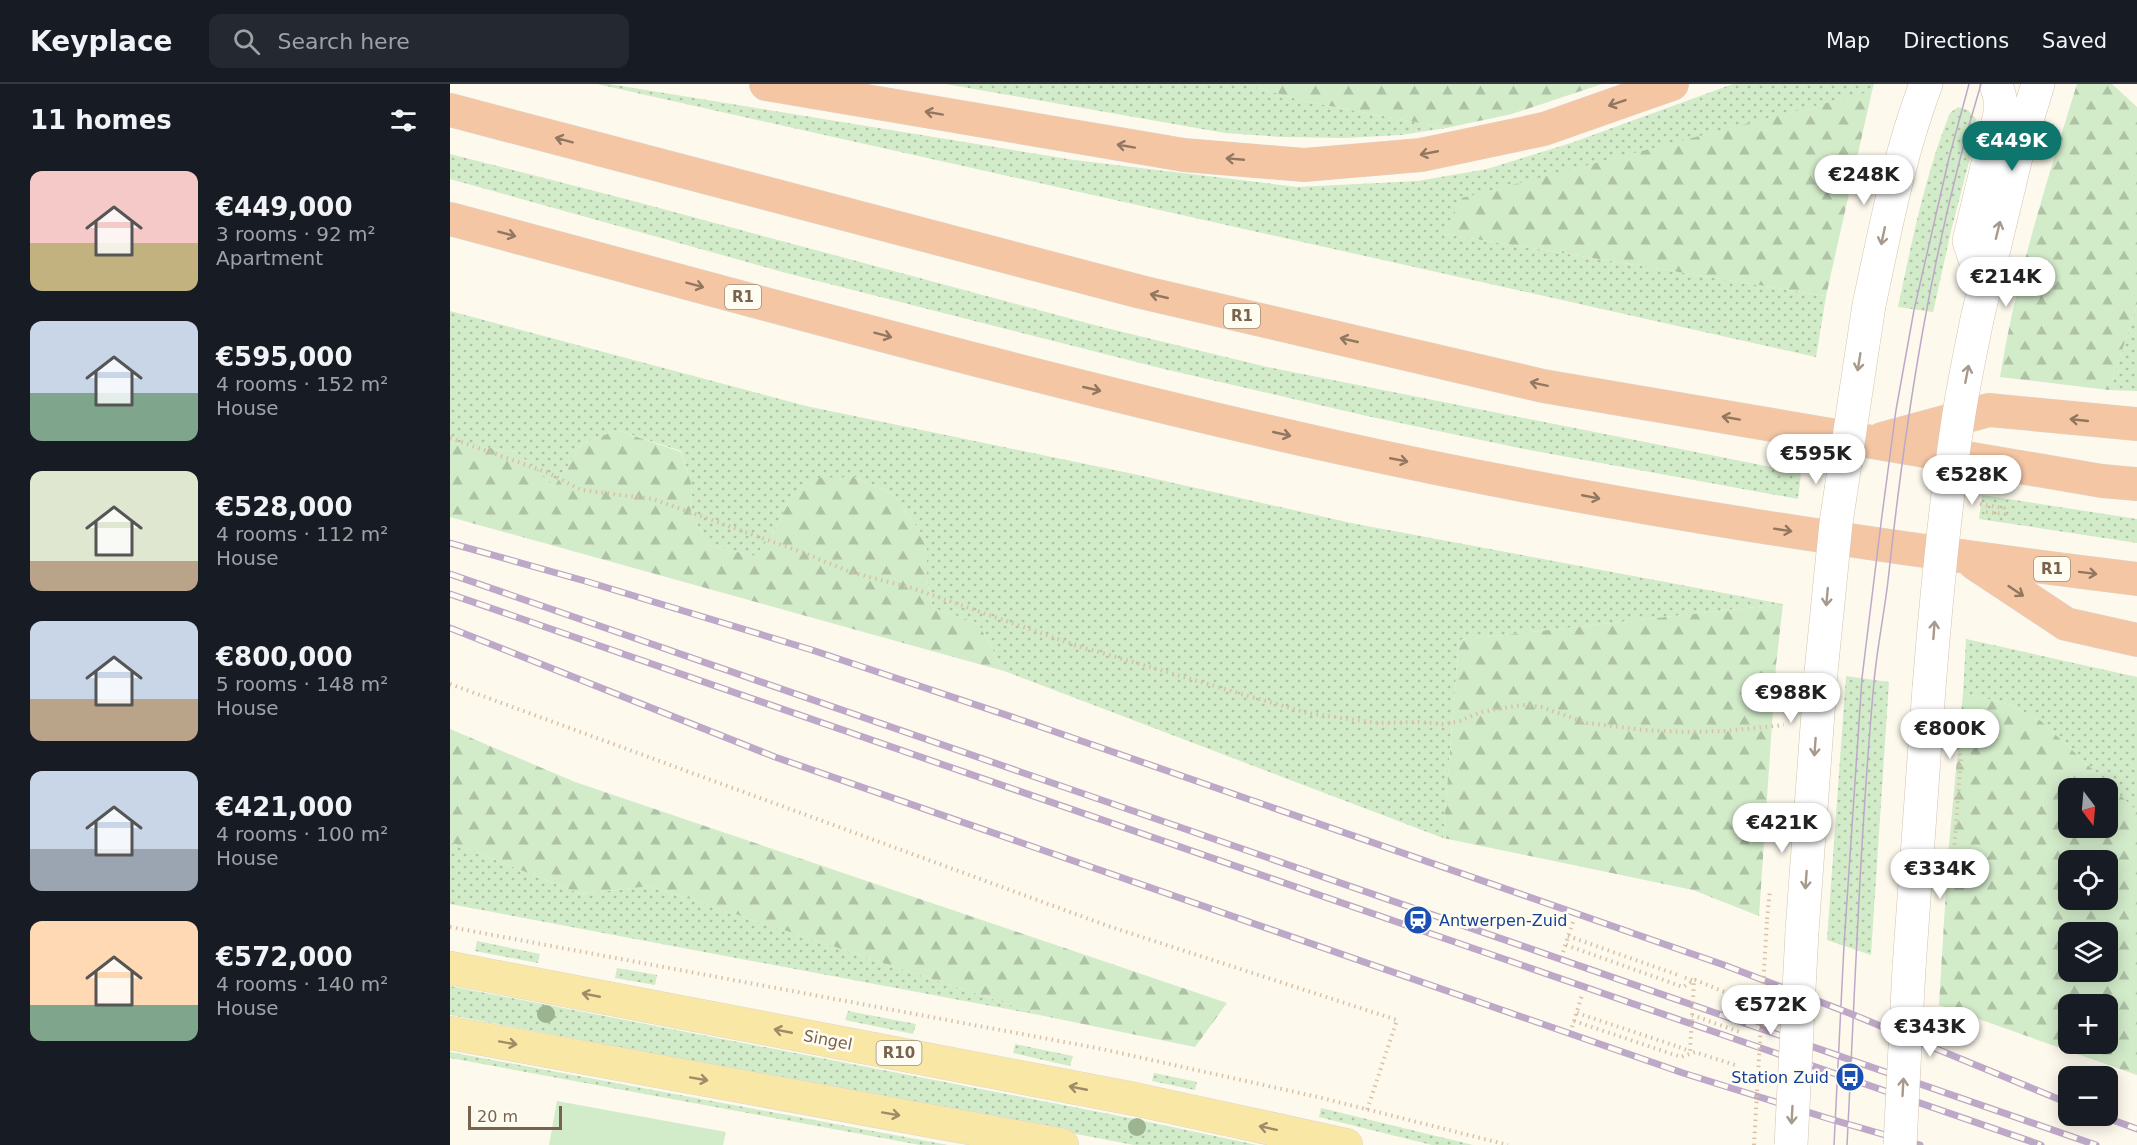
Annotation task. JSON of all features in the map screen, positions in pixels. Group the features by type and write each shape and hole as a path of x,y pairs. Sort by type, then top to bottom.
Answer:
{"highway":[{"path":"766,84 1184,155 1304,165 1421,154 1544,129 1672,84"},
{"name":"R1","path":"450,110 1198,305 1543,386 2102,481 2137,484"},
{"name":"R1","path":"450,219 1035,375 1342,448 1729,522 1968,558 2137,579"},
{"path":"1871,442 1989,410 2137,424"},
{"path":"1968,558 2066,624 2137,640"}],"main road":[{"path":"1791,1145 1802,931 1821,672 1836,523 1869,305 1886,222 1913,118 1926,84"},
{"path":"1984,286 1969,242 2000,114 2000,98 1996,84"},
{"path":"1900,1145 1909,968 1929,688 1949,486 1957,425 1984,286 2017,153 2038,84"},
{"name":"Singel","path":"450,968 1134,1099 1346,1145"},
{"path":"450,1033 1062,1145"}],"path":[{"path":"450,438 549,473 581,490 653,499 804,553 850,572 922,592 1078,646 1306,713 1377,723 1444,724 1460,721 1481,712 1522,705 1541,707 1587,723 1643,730 1726,731 1784,724"},
{"path":"1970,503 2004,508 2005,514 1985,512"},
{"path":"450,684 1108,926 1397,1020 1367,1110"},
{"path":"1754,1145 1767,919"},
{"path":"1563,952 1574,922"},
{"path":"450,927 1102,1049 1508,1145"},
{"path":"1568,936 1694,981 1690,1051 1577,1013"},
{"path":"1566,945 1683,987 1695,980 1742,999"},
{"path":"1572,1027 1582,995"},
{"path":"1692,1015 1740,1032"},
{"path":"1574,1022 1681,1057 1695,1052 1738,1066"}],"green space":[{"path":"597,84 609,84 1074,160 1298,187 1418,181 1487,169 1571,143 1733,84 1874,84 1872,91 1445,234 1826,296 1816,357"},
{"path":"946,84 1245,84 1304,101 1446,128 1401,135 1344,138 1225,133"},
{"path":"1245,84 1602,84 1512,114 1446,128 1304,101"},
{"path":"2077,84 2112,84 2137,107 2137,305 2109,390 2000,377 2023,266"},
{"path":"1872,91 1826,296 1445,234 1462,198"},
{"path":"1958,107 1968,110 1976,119 1977,131 1933,312 1898,307 1933,160 1950,113"},
{"path":"450,154 1102,327 1267,367 1801,473 1798,499 1524,449 1367,416 1164,369 790,274 450,179"},
{"path":"2137,305 2137,391 2109,390"},
{"path":"450,311 806,406 1143,476 1351,523 1783,604 1459,640 1443,838 1004,671 978,623 933,608 927,580 927,541 893,494 855,477 789,501 774,532 755,556 708,545 691,513 692,486 681,451 617,430 582,444 554,487 517,452 450,442"},
{"path":"617,430 681,452 692,486 691,513 708,545 755,556 774,532 789,501 811,478 855,477 893,494 927,541 927,580 933,608 978,623 1004,671 450,517 450,442 517,452 554,487 582,444"},
{"path":"1982,495 2137,519 2137,543 1979,519"},
{"path":"1783,604 1776,665 1759,916 1693,890 1443,838 1459,640"},
{"path":"1966,639 2137,677 2137,811 2118,793 2118,778 2102,778 2041,721 2011,705 1963,693"},
{"path":"1846,676 1889,682 1871,955 1827,940"},
{"path":"1963,693 2011,705 2041,721 2102,778 2058,778 2058,838 2118,838 2118,793 2137,811 2137,1075 2118,1068 2118,1066 2112,1066 2078,1054 2118,1054 2118,994 2058,994 2058,1047 1939,1005 1948,856"},
{"path":"450,729 575,782 1227,1003 1195,1047 1044,1016 651,886 581,894 450,842"},
{"path":"450,842 581,894 651,886 1044,1016 450,904"},
{"path":"477,941 540,954 538,963 475,951"},
{"path":"617,968 657,975 655,985 615,978"},
{"path":"450,986 1130,1118 1257,1145 1134,1145 450,1015"},
{"path":"848,1011 916,1024 913,1034 845,1020"},
{"path":"1015,1044 1073,1056 1070,1066 1013,1053"},
{"path":"450,1052 948,1145 920,1145 450,1058"},
{"path":"1154,1073 1197,1082 1195,1090 1152,1081"},
{"path":"557,1101 726,1132 723,1145 549,1145"},
{"path":"1321,1108 1473,1145 1432,1145 1319,1117"}],"tram line":[{"path":"1834,1145 1844,945 1862,678 1881,523 1896,410 1914,310 1949,158 1969,84"},
{"path":"1847,1145 1861,856 1877,657 1903,455 1923,330 1948,206 1981,84"}],"railway":[{"path":"450,543 585,581 812,650 1027,722 1724,965 1849,1013 2058,1099"},
{"path":"450,574 2096,1145"},
{"path":"450,594 2041,1145"},
{"path":"450,628 775,757 1683,1073 1920,1145"},
{"path":"2118,1122 2137,1129"}],"place":[{"name":"Antwerpen-Zuid","path":"1418,920"},
{"name":"Station Zuid","path":"1850,1077"}]}
